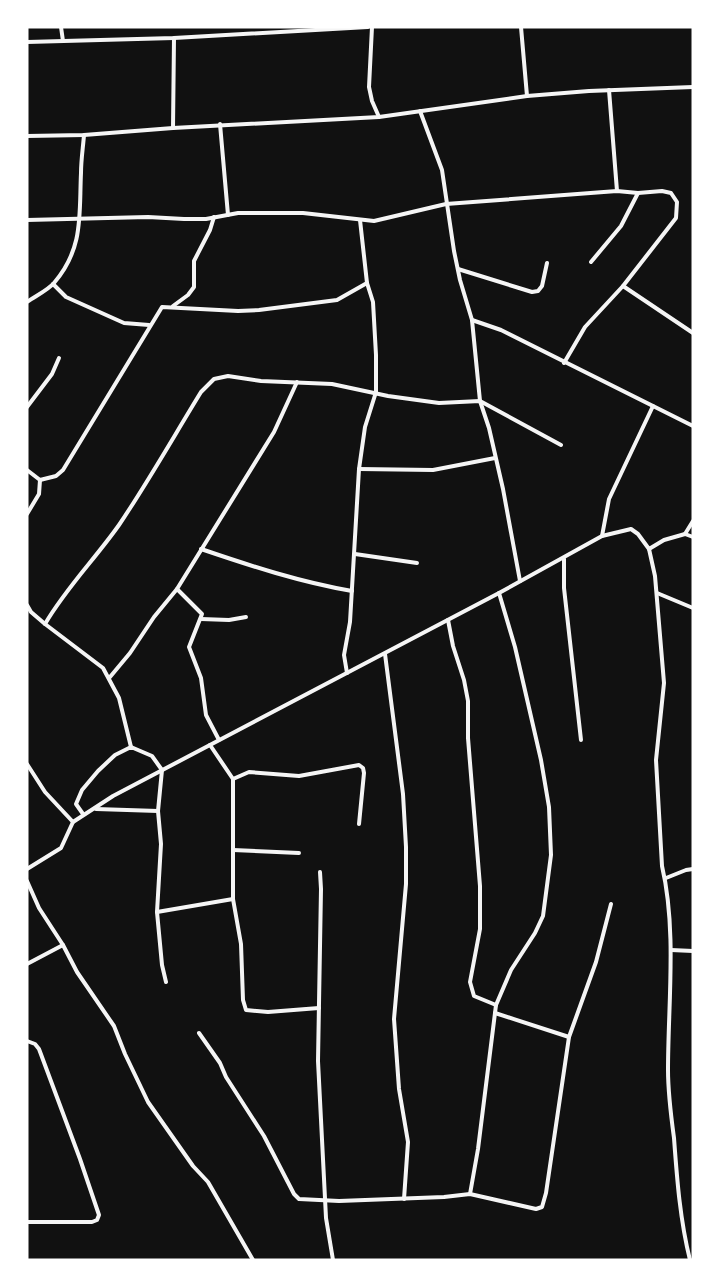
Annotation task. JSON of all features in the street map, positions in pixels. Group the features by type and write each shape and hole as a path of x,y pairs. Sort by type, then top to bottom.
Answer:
{"street":[{"path":"61,27 63,41"},
{"path":"207,27 207,35"},
{"path":"27,42 174,38 285,29 370,27 369,87 379,117"},
{"path":"521,27 527,96"},
{"path":"173,128 174,38"},
{"path":"27,136 84,135 220,124 379,117 527,96 693,85"},
{"path":"609,90 618,191"},
{"path":"420,111 442,170 458,269 472,320 480,402 489,428 508,511 520,581"},
{"path":"220,124 228,215"},
{"path":"27,302 53,284 70,258 79,233 84,135"},
{"path":"27,220 148,217 184,219 303,213 360,220 386,219 446,204 618,191 670,193 677,202 674,222 585,327 564,363"},
{"path":"591,262 621,226 638,193"},
{"path":"172,306 188,295 194,287 194,261 214,217"},
{"path":"347,673 344,655 350,622 359,470 366,427 376,392 373,302 367,283 360,220"},
{"path":"458,269 532,292 538,291 542,286 547,263"},
{"path":"40,480 56,476 63,470 162,307 229,311 259,310 337,300 367,283"},
{"path":"53,284 66,297 124,323 150,326"},
{"path":"622,286 693,333"},
{"path":"472,320 501,330 693,426"},
{"path":"27,407 52,374 59,358"},
{"path":"45,624 70,585 109,538 140,495 166,448 208,384 220,376 261,381 332,384 388,396 439,403 480,402 561,445"},
{"path":"110,677 177,589 274,432 297,382"},
{"path":"602,536 609,499 653,406"},
{"path":"359,470 433,470 495,458"},
{"path":"27,470 40,480"},
{"path":"27,514 39,494 40,480"},
{"path":"685,534 693,521"},
{"path":"27,869 61,848 66,842 73,822 113,796 564,559 602,536 631,529 638,534 649,549 656,576 663,683 657,759 662,866 666,878 671,950 668,1072 680,1207 690,1260"},
{"path":"649,549 664,540 685,534 693,537"},
{"path":"201,549 245,565 306,582 352,591"},
{"path":"355,554 417,563"},
{"path":"564,559 564,588 581,740"},
{"path":"177,589 202,614 191,637 189,647 201,678 206,715 219,740"},
{"path":"470,1194 496,1005 510,970 535,933 543,916 551,855 549,807 542,760 515,647 499,593"},
{"path":"657,593 693,608"},
{"path":"27,605 31,612 99,664 110,677 124,712 131,747"},
{"path":"201,619 229,620 246,617"},
{"path":"448,620 453,646 465,680 468,701 468,738 478,855 480,929 470,982 474,996 496,1005"},
{"path":"385,653 403,794 406,847 406,884 394,1019 399,1089 408,1142 404,1199"},
{"path":"210,745 233,779 233,899 241,944 243,1000 246,1010 268,1012 319,1008"},
{"path":"83,814 76,804 82,790 115,755 131,747 142,750 152,756 162,770 158,811 161,844 157,912 166,982"},
{"path":"27,764 45,792 73,822"},
{"path":"233,779 249,772 299,776 359,765 363,768 364,773 359,824"},
{"path":"94,809 158,811"},
{"path":"233,850 299,853"},
{"path":"666,878 693,869"},
{"path":"320,872 318,1061 326,1223 333,1260"},
{"path":"27,881 44,918 114,1026 148,1102 193,1166 208,1182 253,1260"},
{"path":"157,912 233,899"},
{"path":"199,1033 264,1136 296,1197 302,1200 326,1201 470,1194 531,1208 542,1207 550,1171 569,1037 596,962 611,904"},
{"path":"27,964 63,945"},
{"path":"671,950 693,951"},
{"path":"495,1013 569,1037"},
{"path":"27,1041 35,1044 39,1049 99,1215 97,1220 92,1222 27,1222"}]}
